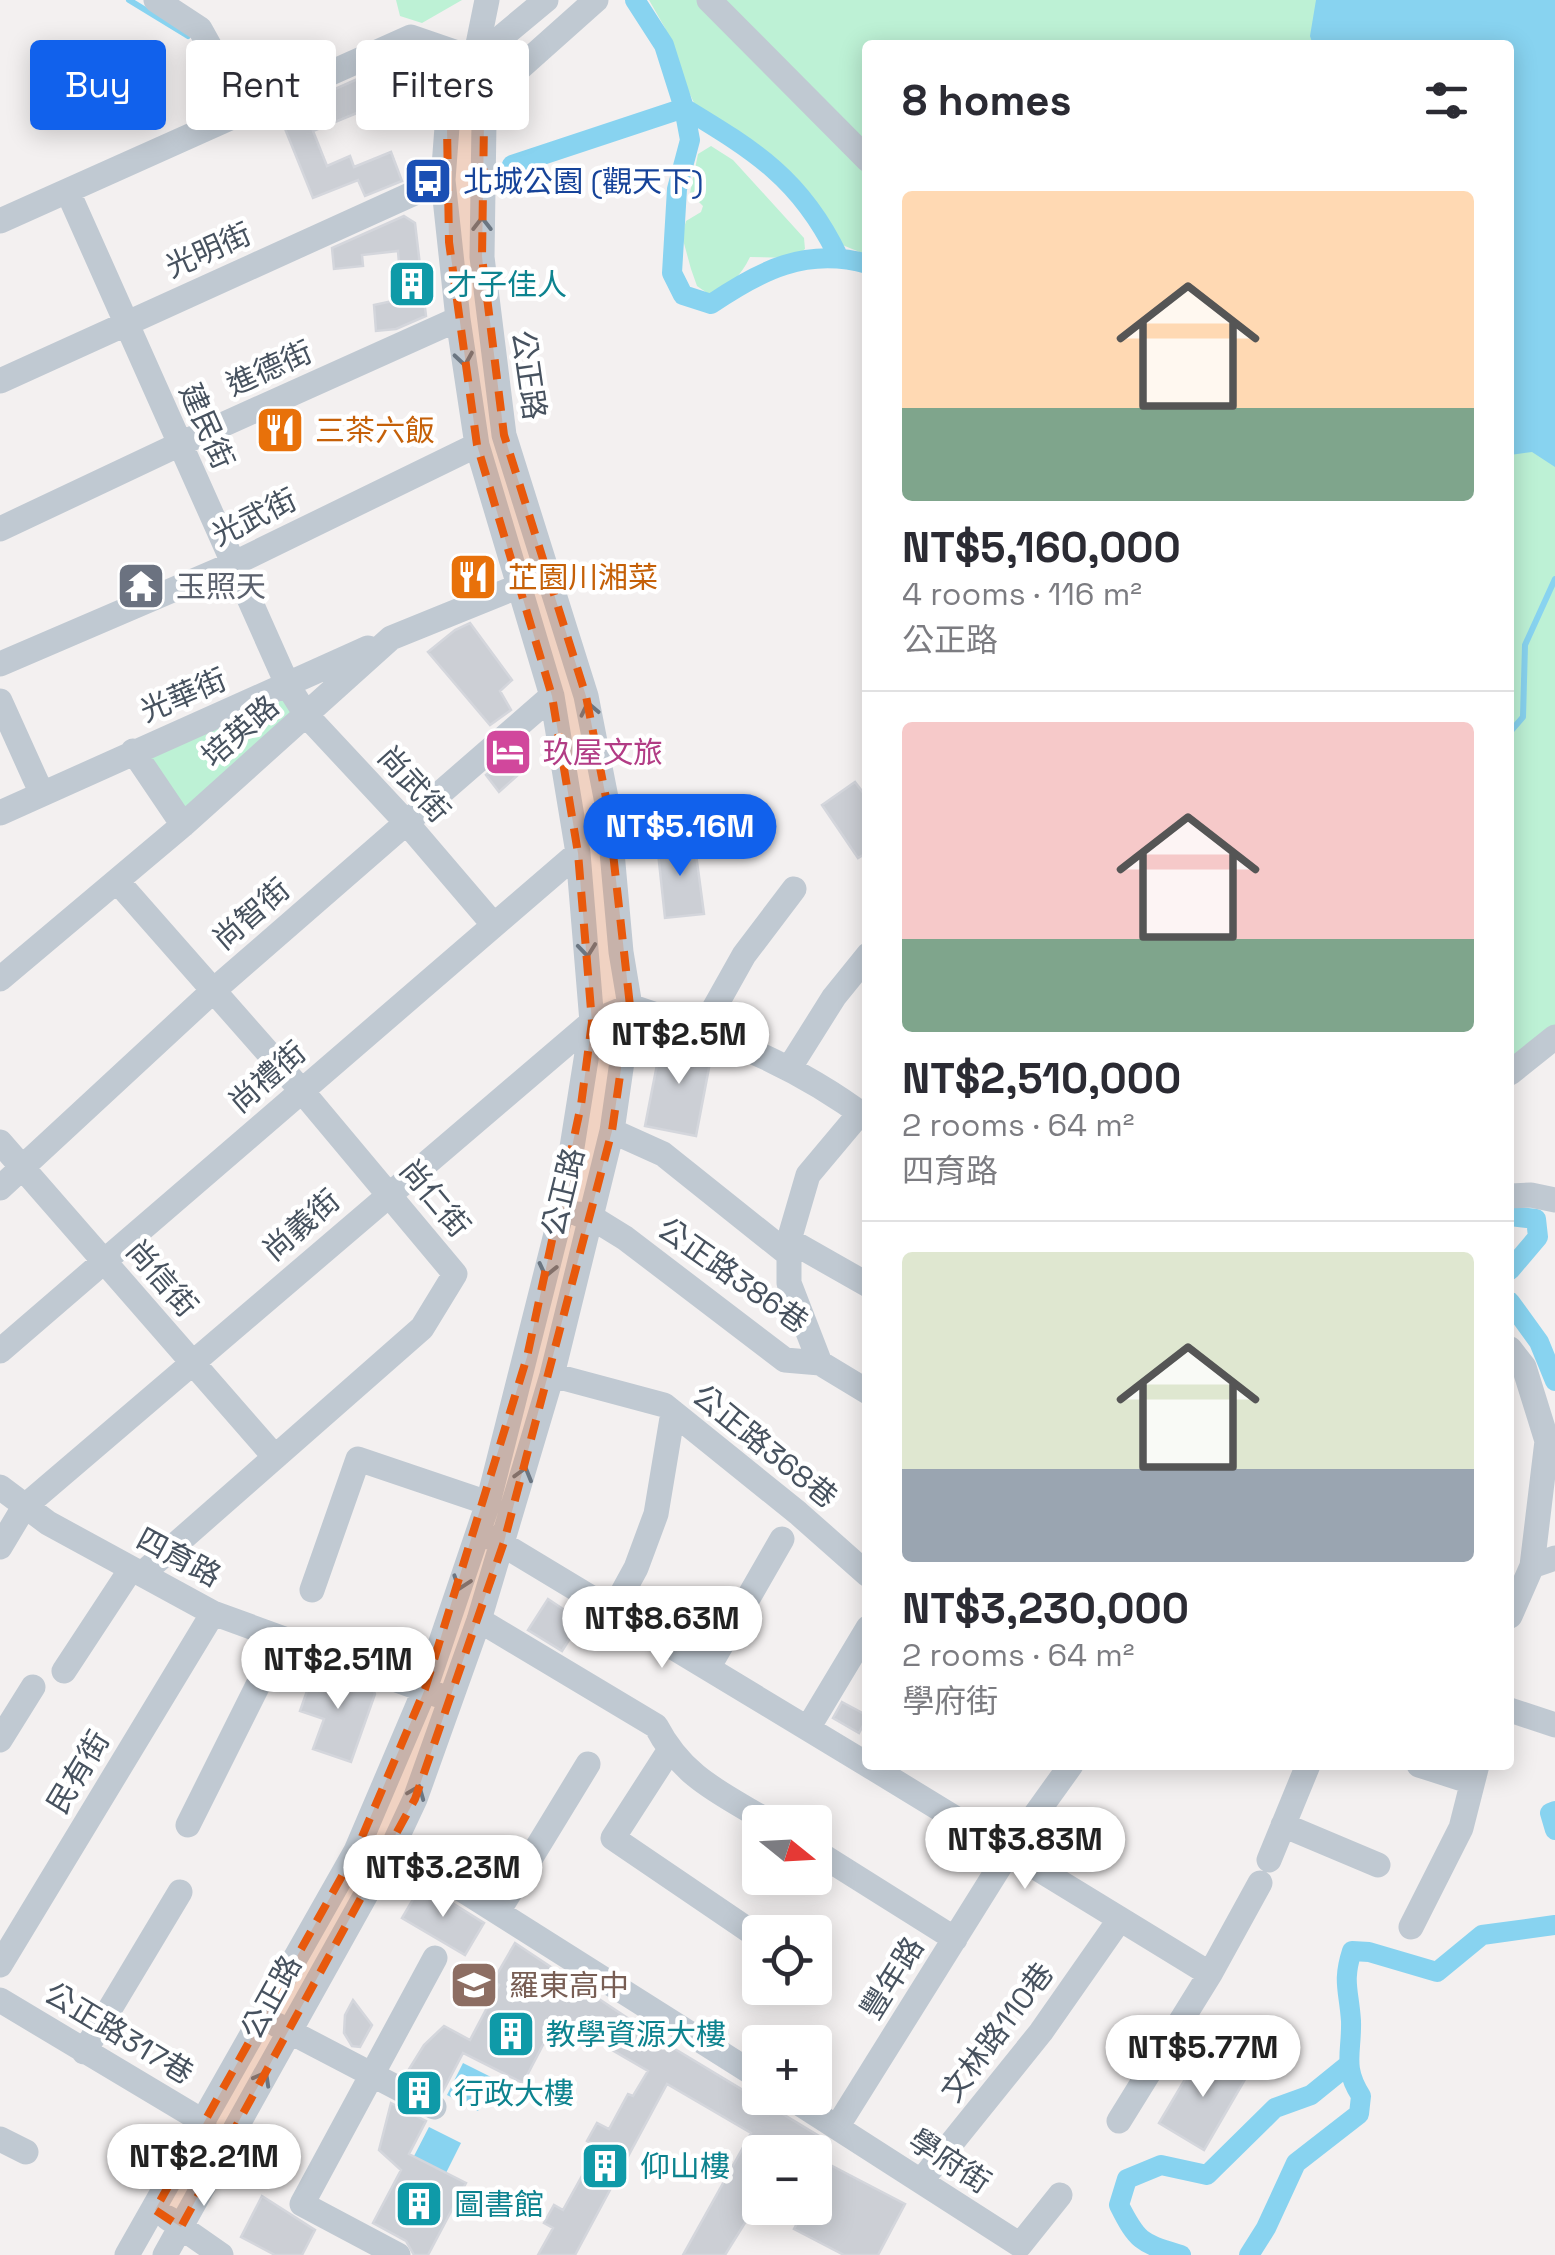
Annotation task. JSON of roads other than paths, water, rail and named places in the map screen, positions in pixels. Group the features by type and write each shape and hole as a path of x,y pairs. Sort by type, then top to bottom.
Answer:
{"street":[{"path":"156,0 200,30 206,40"},
{"path":"478,40 486,0"},
{"name":"公正路","path":"497,40 546,0"},
{"name":"公正路","path":"529,60 596,0"},
{"path":"709,0 862,154"},
{"path":"0,221 203,130"},
{"name":"公正路","path":"127,2255 356,1851 425,1690 488,1503 562,1210 592,1022 578,853 552,696 477,445 443,180 447,130"},
{"name":"公正路","path":"165,2255 393,1846 452,1700 504,1542 552,1374 612,1131 630,1006 604,790 586,696 504,434 482,257 484,130"},
{"name":"光明街","path":"0,381 443,180"},
{"name":"建民街","path":"68,192 288,686"},
{"name":"進德街","path":"0,530 458,319"},
{"name":"光武街","path":"0,664 233,564 477,445"},
{"name":"培英路","path":"5,964 117,881 391,638 548,574"},
{"name":"光華街","path":"0,813 391,638"},
{"name":"尚武街","path":"288,686 307,716 405,821 493,924"},
{"name":"尚智街","path":"0,1188 214,990 552,696"},
{"path":"0,701 42,794"},
{"path":"132,751 183,825"},
{"name":"尚禮街","path":"0,1350 578,853"},
{"name":"尚仁街","path":"64,1671 137,1571 422,1328 455,1274 301,1090 117,881"},
{"path":"702,1030 744,955 794,889"},
{"path":"790,1067 834,997 862,962"},
{"path":"630,1006 702,1030 790,1067 862,1115"},
{"name":"尚義街","path":"0,1547 24,1507 192,1362 592,1022 630,1006"},
{"path":"1514,1070 1555,1037"},
{"path":"820,1363 789,1283 788,1247 808,1174 862,1118"},
{"path":"612,1131 663,1154 788,1247 862,1282"},
{"name":"尚信街","path":"0,1142 275,1457"},
{"path":"1514,1196 1555,1200"},
{"name":"公正路386巷","path":"562,1210 591,1216 625,1238 785,1360 820,1363 862,1388"},
{"path":"1514,1354 1524,1366 1520,1392 1547,1440 1542,1562 1514,1603"},
{"name":"公正路368巷","path":"552,1374 664,1406 862,1570"},
{"path":"614,1610 636,1568 656,1514 673,1412"},
{"path":"312,1590 358,1459 488,1503"},
{"name":"四育路","path":"0,1486 24,1507 212,1613 452,1700"},
{"path":"478,1533 504,1542 862,1761"},
{"path":"708,1668 782,1539"},
{"name":"民有街","path":"0,1965 212,1613"},
{"path":"479,1620 656,1726 687,1771 742,1805"},
{"path":"808,1728 862,1638"},
{"path":"188,1825 281,1639"},
{"path":"0,1740 33,1687"},
{"path":"1514,1711 1555,1725"},
{"path":"670,1751 612,1838 742,1926"},
{"path":"499,1910 588,1764"},
{"name":"豐年路","path":"837,2127 1010,1850 1067,1770"},
{"path":"1118,2121 1210,1974 1264,1871 1306,1770"},
{"path":"1411,1927 1461,1828 1474,1774"},
{"path":"906,1775 1010,1850 1210,1974"},
{"path":"1283,1825 1378,1865"},
{"path":"393,1846 742,2066"},
{"path":"832,1863 955,1940"},
{"path":"84,2052 180,1892"},
{"name":"文林路110巷","path":"921,2181 1041,2032 1120,1919"},
{"path":"398,2255 302,2204 435,1958"},
{"name":"公正路317巷","path":"0,2000 204,2122"},
{"path":"263,2018 434,2107"},
{"name":"學府街","path":"818,2115 1020,2245 1060,2195"},
{"path":"0,2139 26,2152"},
{"path":"155,2210 222,2255"}],"water":[{"path":"1316,0 1555,0 1555,467 1532,452 1514,454 1514,40 1311,40"},
{"path":"463,2063 495,2079 478,2111 447,2095"},
{"path":"429,2127 461,2143 446,2173 414,2156"}],"waterway":[{"path":"129,0 188,36"},
{"path":"635,0 664,45 690,140 677,189 672,273 683,295 711,304 748,281 785,265 824,258 862,263"},
{"path":"512,165 684,108 774,169 808,206 838,256"},
{"path":"1514,727 1523,717 1525,645 1555,579"},
{"path":"1514,1216 1536,1219 1538,1237 1514,1265"},
{"path":"1514,1308 1539,1342 1555,1381"},
{"path":"1555,1811 1550,1813 1555,1830"},
{"path":"1249,2255 1296,2163 1359,2114 1361,2096 1349,2059 1347,1979 1352,1951 1369,1952 1437,1972 1482,1935 1555,1925"},
{"path":"1181,2255 1149,2244 1131,2227 1119,2205 1127,2179 1161,2165 1207,2175 1275,2108 1311,2095 1348,2065"}],"place":[{"name":"北城公園 (觀天下)","path":"428,181"},
{"name":"才子佳人","path":"412,284"},
{"name":"三茶六飯","path":"280,430"},
{"name":"芷園川湘菜","path":"473,577"},
{"name":"玉照天","path":"141,586"},
{"name":"玖屋文旅","path":"508,752"},
{"name":"羅東高中","path":"474,1985"},
{"name":"教學資源大樓","path":"511,2034"},
{"name":"行政大樓","path":"419,2093"},
{"name":"仰山樓","path":"605,2166"},
{"name":"圖書館","path":"419,2204"}]}
